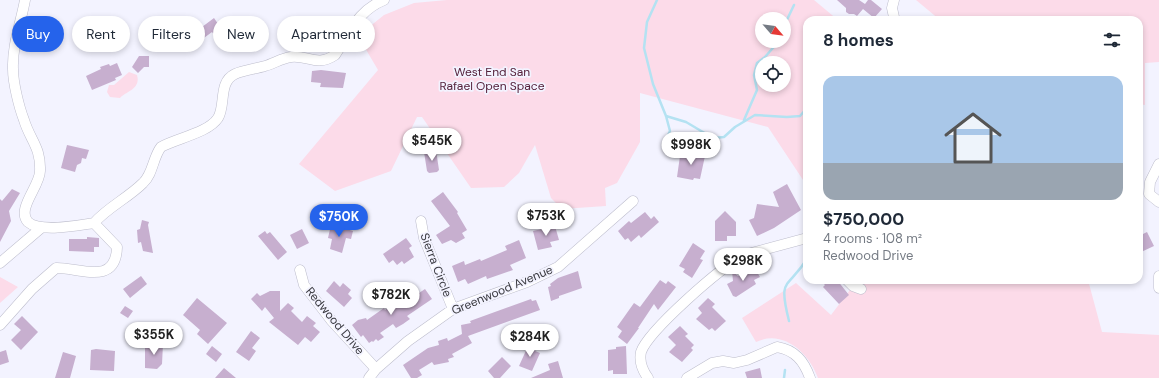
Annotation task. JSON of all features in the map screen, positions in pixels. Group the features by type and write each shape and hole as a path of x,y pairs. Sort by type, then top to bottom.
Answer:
{"street":[{"path":"26,0 13,57 12,70 24,121 37,146 40,171 38,184 25,208 25,216 27,221 41,228 94,223 101,214 144,183 157,152 161,147 210,126 218,118 221,110 224,87 230,78 235,74 266,66 288,57 315,61 328,60 334,55 363,12 384,0"},
{"path":"894,0 892,8 894,16"},
{"path":"1159,164 1150,182 1149,194 1159,202"},
{"name":"Greenwood Avenue","path":"369,378 376,369 408,341 453,309 527,282 558,267 633,201"},
{"name":"Sierra Circle","path":"421,221 424,238 453,309"},
{"path":"0,325 32,289 56,268 96,274 106,270 113,263 117,255 117,247 94,223"},
{"path":"0,263 41,228"},
{"path":"648,378 642,367 642,351 650,338 670,316 715,275 744,255 803,239"},
{"name":"Redwood Drive","path":"300,270 304,285 326,314 376,369"},
{"path":"1159,276 1159,288"},
{"path":"851,284 861,289"},
{"path":"687,378 712,363 734,363 747,360 777,347 795,353 807,368 810,378"}],"green space":[{"name":"West End San Rafael Open Space","path":"447,0 814,0 833,16 803,16 803,180 768,127 640,93 640,142 617,183 605,188 606,206 562,209 551,198 535,145 519,173 504,187 471,188 422,117 417,117 391,171 335,191 299,164 378,70 367,52 375,52 375,22 384,15 414,3"},
{"path":"916,0 1159,0 1159,62 1145,63 1145,105 1143,105 1143,16 935,16"},
{"path":"129,72 137,75 138,80 135,87 120,98 110,97 107,92 109,85 114,85"},
{"path":"0,277 18,287 0,303"},
{"path":"796,283 831,315 854,284 1089,284 1102,332 1159,335 1159,378 818,378 814,369 802,352 785,341 776,339 766,339 756,342 742,318"}],"building":[{"path":"837,0 859,0 865,4 868,0 871,0 882,9 876,16 872,16 863,9 857,16 846,12 846,8"},
{"path":"213,19 213,33 212,32 205,37 205,25"},
{"path":"139,56 149,56 149,67 144,67 138,73 132,67"},
{"path":"117,63 122,75 115,78 116,80 92,90 86,76 101,69 100,67 109,64 110,66"},
{"path":"321,70 346,73 343,88 320,87 321,83 311,82 312,71"},
{"path":"67,145 89,150 86,159 82,158 81,163 77,165 75,172 61,168"},
{"path":"436,150 439,170 437,172 429,173 427,171 424,152"},
{"path":"683,153 705,156 700,179 694,178 693,180 677,177 680,156 682,156"},
{"path":"787,184 801,210 774,228 757,236 749,220 754,218 757,204 779,207 773,192"},
{"path":"12,189 20,193 9,211 11,221 0,242 0,199 2,201"},
{"path":"443,192 458,212 457,213 467,230 462,233 465,238 456,243 451,240 442,244 436,235 450,226 431,201"},
{"path":"725,211 736,222 736,236 727,236 727,241 715,241 715,221"},
{"path":"645,212 651,219 654,216 659,222 641,238 639,235 631,242 628,238 625,240 618,231 629,221 631,223"},
{"path":"142,220 149,222 148,225 153,253 143,251 141,242 138,243 137,230 140,229"},
{"path":"331,225 353,231 351,239 346,238 342,253 330,249 332,239 328,238"},
{"path":"555,226 559,240 550,242 552,247 538,250 533,231"},
{"path":"302,229 309,243 297,249 290,235"},
{"path":"265,231 267,234 270,232 287,252 278,260 258,236"},
{"path":"1147,232 1154,246 1143,251 1143,234"},
{"path":"87,237 99,238 99,247 94,247 94,252 69,251 69,239 87,239"},
{"path":"406,238 412,246 409,248 414,257 404,264 402,261 397,265 393,260 389,263 383,254"},
{"path":"519,240 526,258 510,265 513,270 487,279 486,276 468,284 465,279 458,282 452,266 464,261 465,265 480,259 481,261 507,250 505,246"},
{"path":"693,243 705,251 700,259 703,260 692,278 683,272 685,269 679,266"},
{"path":"754,267 760,277 754,280 756,284 736,297 733,296 727,284 733,281 732,271 738,276"},
{"path":"578,271 582,288 559,296 559,298 551,301 548,287 551,286 550,284 558,278"},
{"path":"141,276 147,284 130,298 123,289"},
{"path":"660,280 666,284 668,281 676,287 658,310 654,304 627,344 618,337 622,331 617,327 634,303 640,307"},
{"path":"334,281 340,287 343,283 351,290 348,294 352,298 344,307 326,291"},
{"path":"824,284 840,284 849,295 839,304 823,287 825,285"},
{"path":"425,289 432,299 407,316 410,319 403,324 396,328 393,324 380,333 384,337 378,341 376,339 369,343 363,335 361,337 352,325 358,320 366,318 367,320 384,308 385,310 396,302 395,299 405,292 410,299"},
{"path":"270,291 280,291 280,311 288,303 294,308 291,311 302,322 307,316 316,323 313,326 320,332 311,342 305,337 298,345 269,322 274,318 265,307 262,311 251,299 257,293 260,296"},
{"path":"197,298 227,323 208,344 197,334 200,330 183,315"},
{"path":"708,298 715,304 712,307 726,321 715,331 712,328 709,330 696,319 702,313 698,308"},
{"path":"531,299 532,301 536,300 540,310 468,336 472,343 452,354 454,357 448,359 449,362 434,365 432,362 419,370 422,375 417,378 411,378 403,365 428,348 439,345 438,341 447,338 448,341 462,334 461,325 471,323 470,321"},
{"path":"125,306 133,311 128,318 120,313"},
{"path":"22,316 38,332 21,350 11,340 21,330 14,324"},
{"path":"680,326 688,334 685,336 694,345 691,348 693,350 682,362 669,352 676,345 668,337"},
{"path":"251,331 260,338 252,348 256,351 249,361 236,352"},
{"path":"145,343 163,344 162,364 157,369 145,368"},
{"path":"529,344 537,347 535,351 540,353 532,371 519,366"},
{"path":"212,346 222,354 216,362 206,354"},
{"path":"626,346 627,374 613,374 613,370 608,371 608,350"},
{"path":"96,349 115,351 114,371 90,370 91,350"},
{"path":"6,350 9,362 0,365 0,352"},
{"path":"63,352 76,356 70,378 55,378"},
{"path":"502,357 511,366 500,378 494,378 488,371"},
{"path":"558,361 563,378 531,378 550,370 548,364"},
{"path":"224,368 236,378 215,378"},
{"path":"760,368 762,378 747,378 745,372"}],"waterway":[{"path":"657,0 647,22 644,48 653,84 666,116 670,131 665,142"},
{"path":"791,12 794,5"},
{"path":"744,120 757,90 754,75 757,63 773,48"},
{"path":"666,116 686,122 713,138 724,137 735,127 755,115 787,117 800,116 803,113"},
{"path":"789,321 784,297 786,285 803,265"},
{"path":"784,378 785,370"}]}
